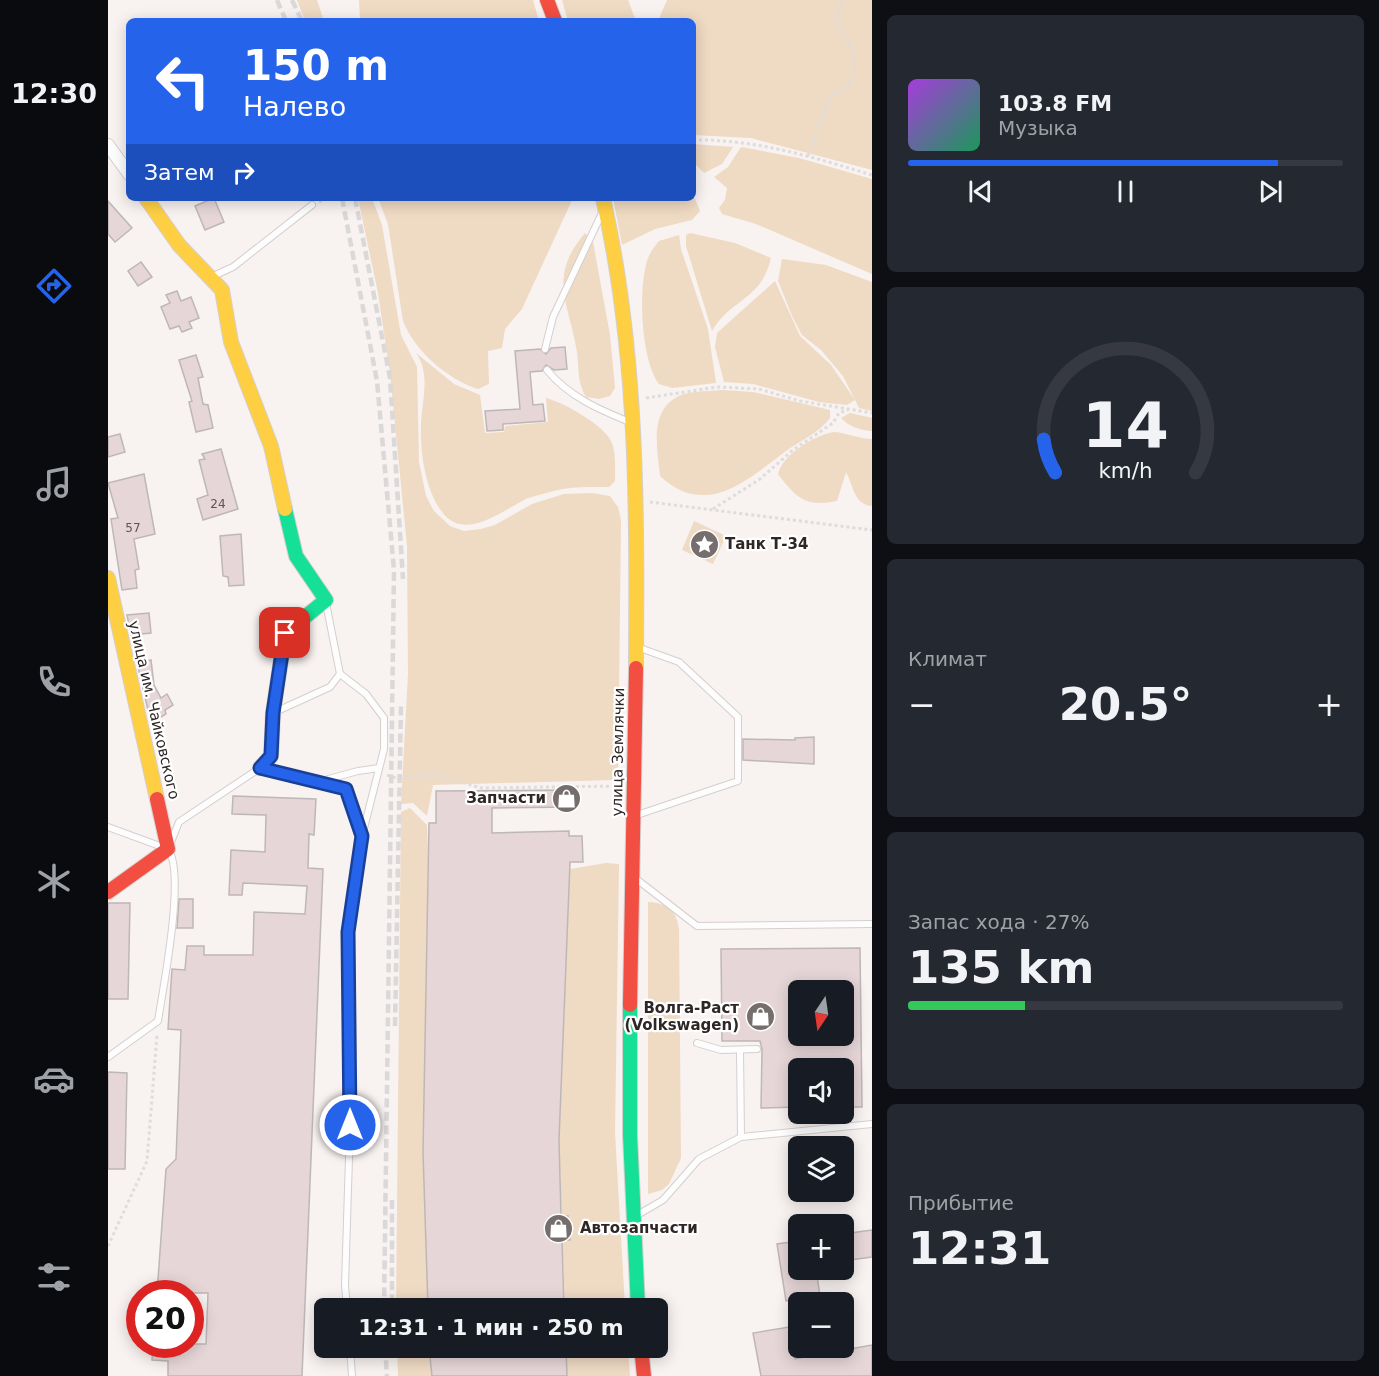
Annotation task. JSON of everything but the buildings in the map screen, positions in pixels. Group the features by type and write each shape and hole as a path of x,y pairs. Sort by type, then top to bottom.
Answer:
{"main road":[{"path":"547,0 554,18"},
{"path":"148,201 179,245 222,290 231,342 271,446 296,556 326,600 285,633 273,713 271,756 260,768"},
{"name":"улица Землячки","path":"604,203 616,260 632,400 637,501 631,1219 637,1298"},
{"name":"улица им. Чайковского","path":"108,578 168,849"},
{"path":"108,892 168,849"},
{"path":"642,1358 644,1376"}],"street":[{"path":"108,145 126,170"}],"lane":[{"path":"545,349 554,316 604,203"},
{"path":"210,277 233,267 312,205"},
{"path":"547,370 561,388 602,411 634,424"},
{"path":"326,600 340,674 366,694 384,718 384,749 362,836 348,932 350,1033 346,1298"},
{"path":"633,816 738,781 738,717 679,663 636,647"},
{"path":"273,713 330,687 340,674"},
{"path":"168,849 179,822 260,768 346,789 362,836"},
{"path":"319,781 379,768"},
{"path":"108,827 168,849 174,856 175,889 158,1021 108,1057"},
{"path":"633,875 697,926 872,924"},
{"path":"697,1043 721,1050 757,1049"},
{"path":"740,1050 741,1137"},
{"path":"631,1219 663,1200 699,1159 741,1137 872,1125"},
{"path":"351,1358 352,1376"}],"path":[{"path":"808,156 831,94 847,88 854,74 854,49 836,23 842,0"},
{"path":"696,140 729,139 808,156 872,175"},
{"path":"632,400 717,387 759,389 800,401 872,413"},
{"path":"712,510 760,479 793,450 833,423 839,413 850,410"},
{"path":"637,501 872,530"},
{"path":"379,768 390,778 435,774 481,788 634,785"},
{"path":"108,1246 147,1161 158,1021"}],"shaded area":[{"path":"297,0 317,0 323,18 304,18"},
{"path":"359,0 533,0 538,18 360,18"},
{"path":"562,0 628,0 635,18 567,18"},
{"path":"667,0 872,0 872,170 751,138 696,135 696,18 659,18"},
{"path":"696,144 733,147 722,164 704,173 696,165"},
{"path":"741,147 799,158 872,179 872,274 756,224 722,214 719,208 725,200 727,188 714,177 728,167"},
{"path":"359,201 373,201 382,225 401,335 417,367 419,462 426,496 434,511 450,526 464,531 481,529 495,525 532,504 564,494 592,493 610,496 618,507 621,520 618,778 613,780 433,785 427,816 413,803 401,804 408,674 407,546 390,373 378,293"},
{"path":"379,201 572,201 522,309 505,329 502,348 488,351 489,384 478,389 444,371 424,353 408,332 403,321 388,224"},
{"path":"614,201 696,201 700,211 692,220 655,229 622,245"},
{"path":"585,233 593,242 610,335 615,388 610,396 599,399 586,397 581,386 577,352 564,291 567,264 573,249"},
{"path":"690,233 735,243 771,258 760,283 720,320 712,331 686,246 686,235"},
{"path":"679,235 681,249 708,329 716,383 672,388 659,384 653,373 645,342 642,307 644,274 649,256 659,241"},
{"path":"782,259 826,265 872,282 872,411 859,408 843,376 821,350 802,335 778,281"},
{"path":"775,281 800,336 831,365 855,400 847,405 819,402 753,384 724,382 715,347 717,333"},
{"path":"416,353 454,384 480,395 485,433 504,432 505,426 548,422 546,398 563,404 593,422 602,429 612,443 615,457 615,481 609,487 557,490 528,498 485,521 473,524 451,521 436,503 425,470 421,435 424,378 421,361"},
{"path":"722,390 753,392 830,410 830,418 815,432 726,491 710,495 694,494 677,488 660,476 657,429 660,418 665,408 673,400 684,394"},
{"path":"850,413 872,418 872,431 855,428 841,418"},
{"path":"834,432 872,439 872,506 861,502 846,472 837,501 826,503 803,499 791,490 778,474 786,459 809,441"},
{"path":"694,521 726,536 713,564 682,550","holes":["696,532 717,542 711,555 690,546"]},
{"path":"410,808 427,825 423,1152 428,1298 396,1298 401,812"},
{"path":"606,863 619,864 615,1133 624,1298 565,1298 559,1140 570,869"},
{"path":"648,902 670,909 676,917 679,929 681,1158 669,1184 662,1190 648,1194"},
{"path":"397,1358 430,1358 432,1376 398,1376"},
{"path":"566,1358 629,1358 630,1376 567,1376"}],"railway":[{"path":"277,0 285,18"},
{"path":"292,0 301,18"},
{"path":"343,201 377,381 394,570 384,1298"},
{"path":"356,201 390,378 403,579"},
{"path":"395,1026 401,705"},
{"path":"392,1200 392,1298"},
{"path":"386,1358 387,1376"}],"traffic: fast":[{"path":"260,768 271,756 273,713 285,633 326,600 296,556 285,509"},
{"path":"630,1005 630,1135 638,1298"}],"traffic: slow":[{"path":"148,201 179,245 222,290 231,342 271,446 285,509"},
{"path":"604,201 615,256 629,373 635,490 636,668"},
{"path":"108,578 157,799"}],"traffic: jam":[{"path":"547,0 554,18"},
{"path":"630,1005 636,668"},
{"path":"108,892 168,849 157,799"},
{"path":"642,1358 644,1376"}],"place":[{"name":"Танк Т-34","path":"704,544"},
{"name":"Запчасти","path":"567,798"},
{"name":"Волга-Раст (Volkswagen)","path":"760,1017"},
{"name":"Автозапчасти","path":"559,1228"}],"route":[{"path":"285,633 273,713 271,756 260,768 346,789 362,836 348,932 350,1125"}]}
